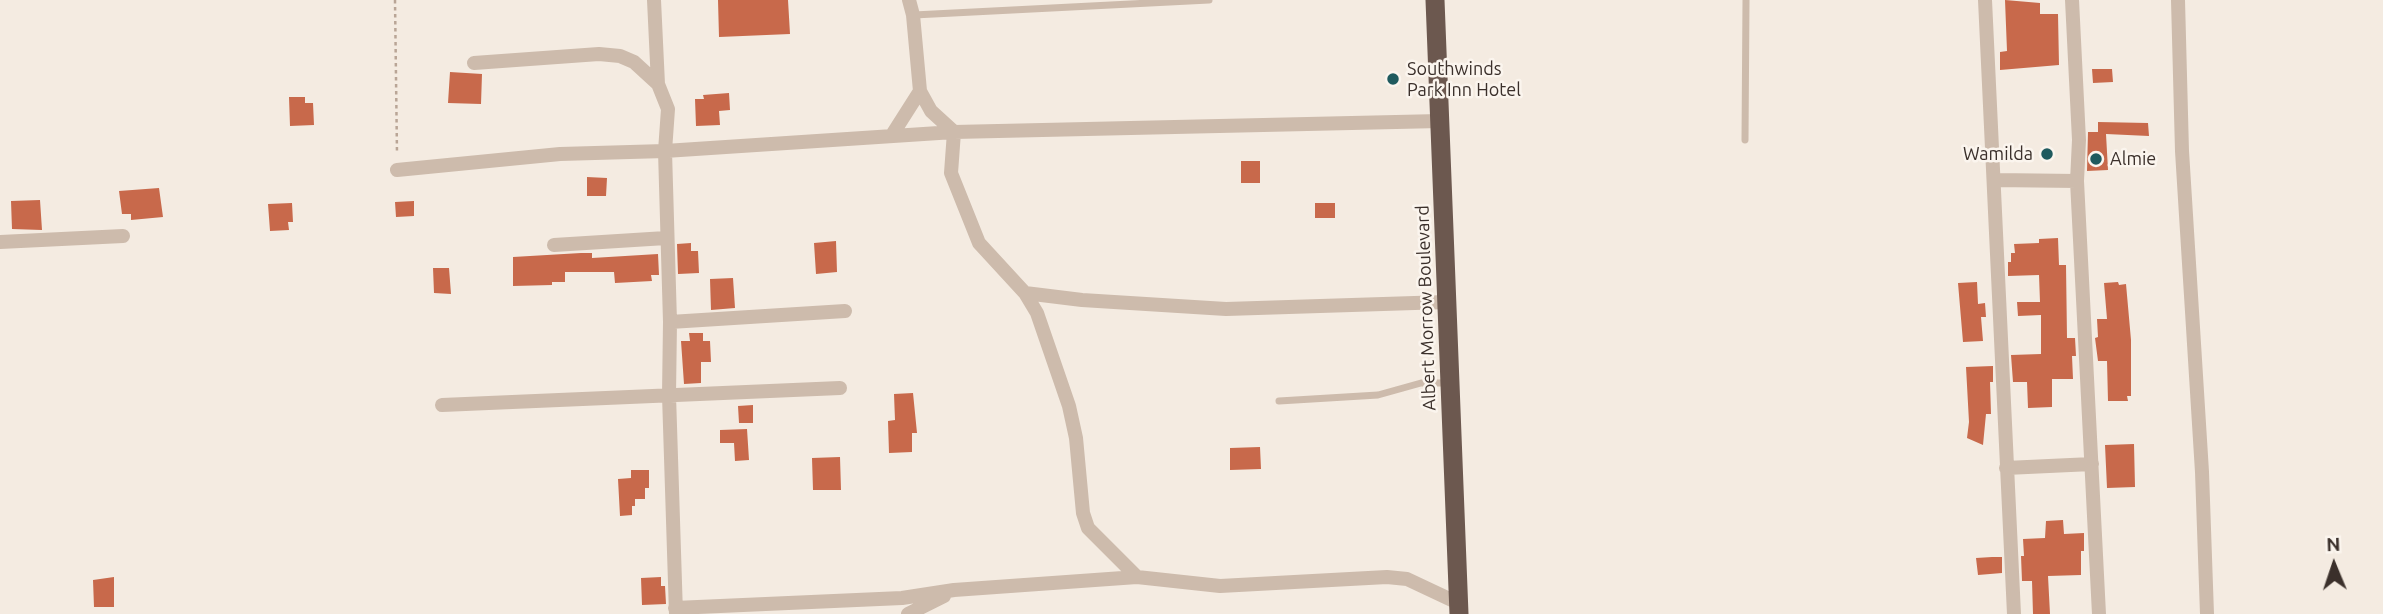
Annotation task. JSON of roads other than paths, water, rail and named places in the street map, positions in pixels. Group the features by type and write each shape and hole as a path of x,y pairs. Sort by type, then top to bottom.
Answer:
{"highway":[{"name":"Albert Morrow Boulevard","path":"1435,0 1458,608"}],"street":[{"path":"654,0 658,85 668,109 665,151 666,238 675,611 902,598 954,590 1137,576 1220,586 1387,577 1407,579 1458,608"},
{"path":"909,0 913,15 920,91 931,111 954,132"},
{"path":"1985,0 2014,614"},
{"path":"2072,0 2079,140 2077,181 2099,614"},
{"path":"2178,0 2182,151 2202,471 2207,614"},
{"path":"474,63 599,54 620,56 634,62 658,85"},
{"path":"892,135 920,91"},
{"path":"397,170 560,154 665,151 954,132 1440,121"},
{"path":"954,132 951,173 979,243 1024,293 1037,313 1069,405 1076,438 1083,513 1088,528 1137,576"},
{"path":"1995,180 2077,181"},
{"path":"0,242 123,236"},
{"path":"554,244 666,238"},
{"path":"1024,293 1082,300 1226,309 1446,302"},
{"path":"670,322 845,310"},
{"path":"442,405 840,388"},
{"path":"2006,468 2092,464"},
{"path":"908,614 954,590"}],"lane":[{"path":"913,15 1209,0"},
{"path":"1745,140 1746,0"},
{"path":"1279,401 1378,395 1421,383 1449,383"}],"place":[{"name":"Southwinds Park Inn Hotel","path":"1393,79"},
{"name":"Wamilda","path":"2047,154"},
{"name":"Almie","path":"2096,159"}]}
